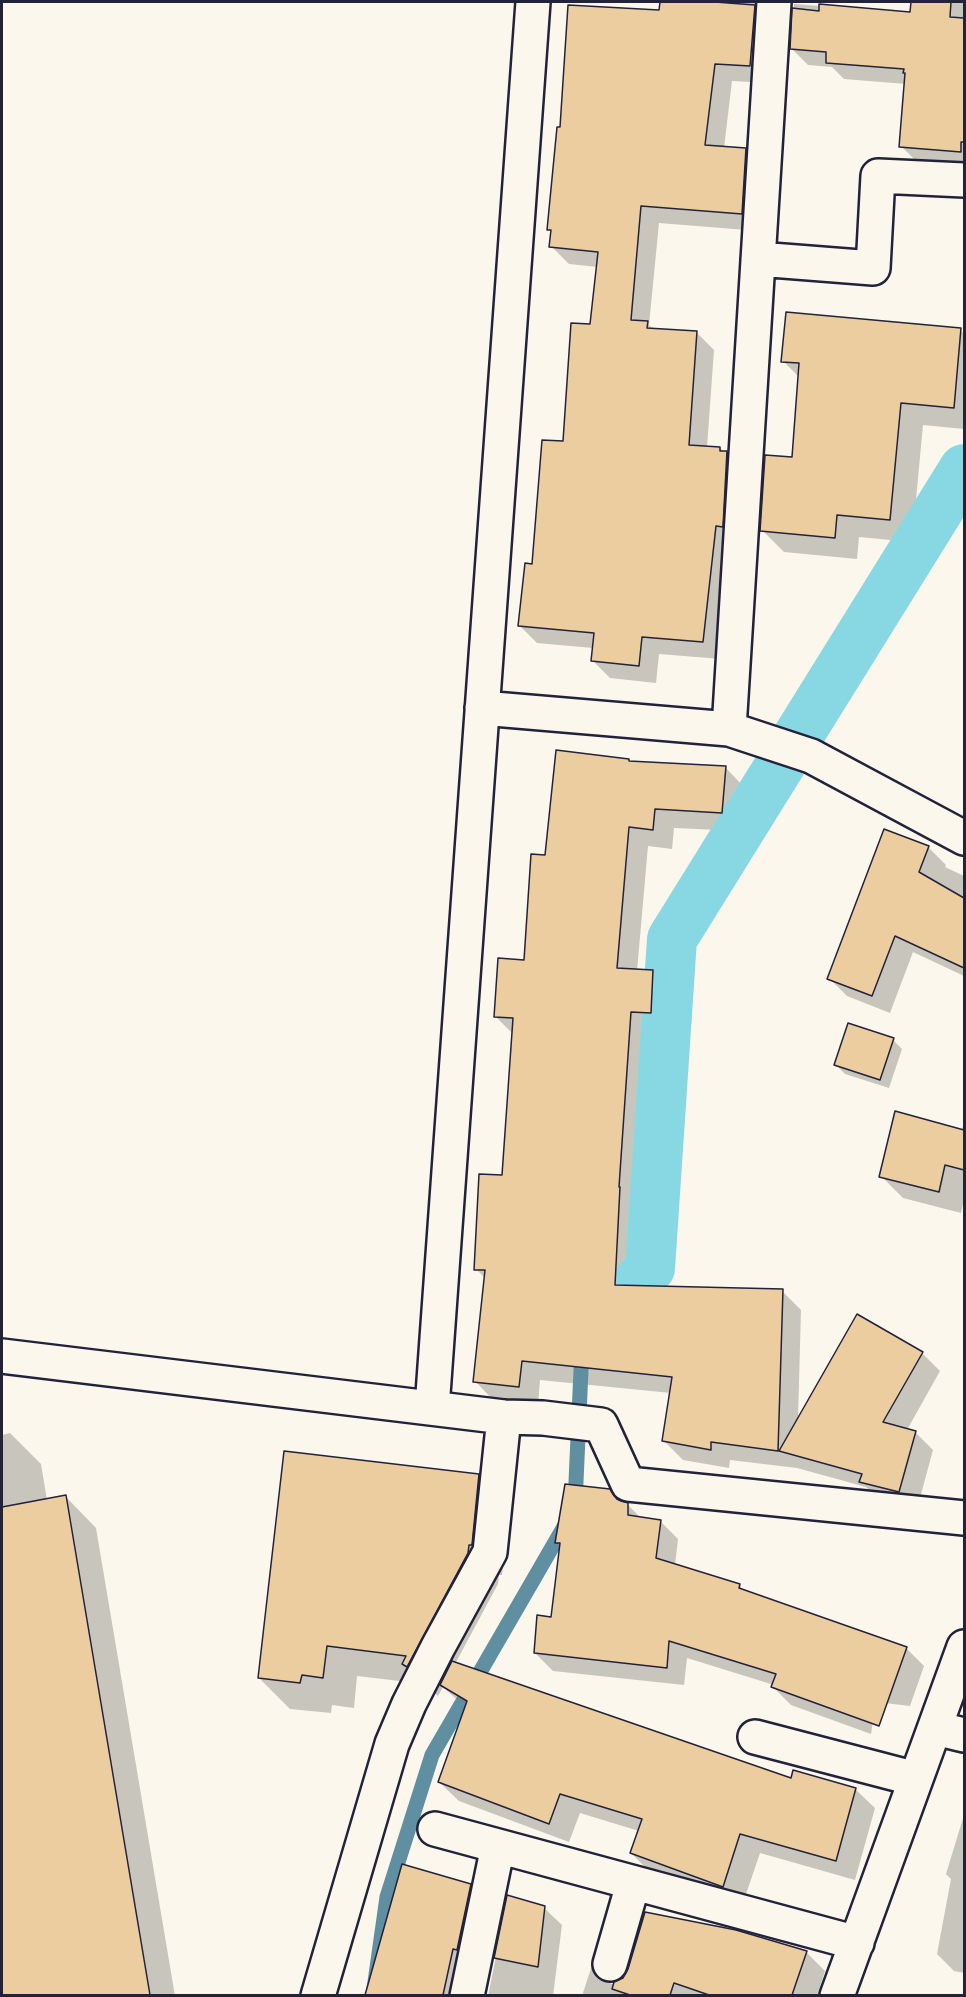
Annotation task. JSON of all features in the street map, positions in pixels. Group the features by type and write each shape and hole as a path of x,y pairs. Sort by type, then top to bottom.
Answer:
{"street":[{"path":"432,1408 533,2"},
{"path":"729,729 774,2"},
{"path":"758,259 873,268 878,176 964,180"},
{"path":"482,708 729,729 811,756 964,838"},
{"path":"2,1356 504,1417 543,1418 601,1425 628,1484 964,1518"},
{"path":"318,1995 392,1744 433,1656 490,1552 504,1417"},
{"path":"837,1995 916,1779 950,1732 964,1647"},
{"path":"755,1737 916,1779"},
{"path":"435,1829 857,1943"},
{"path":"467,1995 498,1846"},
{"path":"610,1964 633,1884"}],"building":[{"path":"660,2 755,5 750,66 715,64 705,145 746,148 742,214 641,206 631,320 648,321 647,328 697,331 689,445 720,447 720,451 727,451 723,527 716,526 703,642 642,637 639,666 591,661 594,633 518,626 525,563 532,564 542,440 563,441 571,323 590,324 598,252 549,247 551,230 547,230 557,127 560,127 568,5 659,10"},
{"path":"911,2 951,2 950,17 964,18 964,142 961,142 961,152 899,147 904,69 826,63 826,52 790,49 792,8 819,11 819,4 910,12"},
{"path":"786,312 961,328 954,408 901,403 890,520 837,515 835,538 760,531 765,455 792,457 799,363 781,362"},
{"path":"556,750 629,759 629,761 726,766 722,813 655,809 653,830 629,827 617,968 653,970 651,1013 631,1012 615,1285 783,1289 778,1451 711,1442 711,1450 662,1441 672,1377 522,1361 519,1387 473,1382 485,1270 474,1270 479,1174 502,1175 513,1018 494,1017 498,958 524,960 531,854 545,855"},
{"path":"884,829 929,846 919,872 964,898 964,968 895,936 872,996 827,979"},
{"path":"848,1023 894,1038 880,1080 834,1065"},
{"path":"895,1111 964,1130 964,1170 945,1165 939,1192 879,1177"},
{"path":"857,1314 923,1352 883,1422 916,1431 899,1492 859,1482 862,1474 779,1451"},
{"path":"284,1451 479,1474 472,1545 469,1545 468,1553 407,1667 402,1664 406,1656 327,1646 323,1678 302,1675 300,1683 258,1678"},
{"path":"565,1484 610,1489 617,1499 628,1503 628,1515 661,1520 656,1558 740,1584 739,1588 907,1647 879,1726 771,1687 776,1674 669,1641 667,1668 534,1653 537,1615 551,1617 560,1543 555,1543"},
{"path":"66,1495 150,1995 2,1995 2,1507"},
{"path":"452,1661 791,1778 793,1770 856,1788 836,1861 740,1834 723,1887 630,1853 642,1819 560,1794 549,1824 438,1782 467,1701 440,1685"},
{"path":"402,1864 471,1884 457,1950 453,1949 443,1995 365,1995"},
{"path":"507,1895 545,1906 538,1967 494,1958"},
{"path":"645,1912 736,1930 807,1951 792,1995 709,1995 674,1983 670,1995 630,1995 612,1989 614,1982 623,1978 628,1969"}],"waterway":[{"path":"589,1338 650,1268 672,939 964,469"},
{"path":"575,1504 582,1348"},
{"path":"373,1996 387,1897 432,1755 565,1525"}]}
